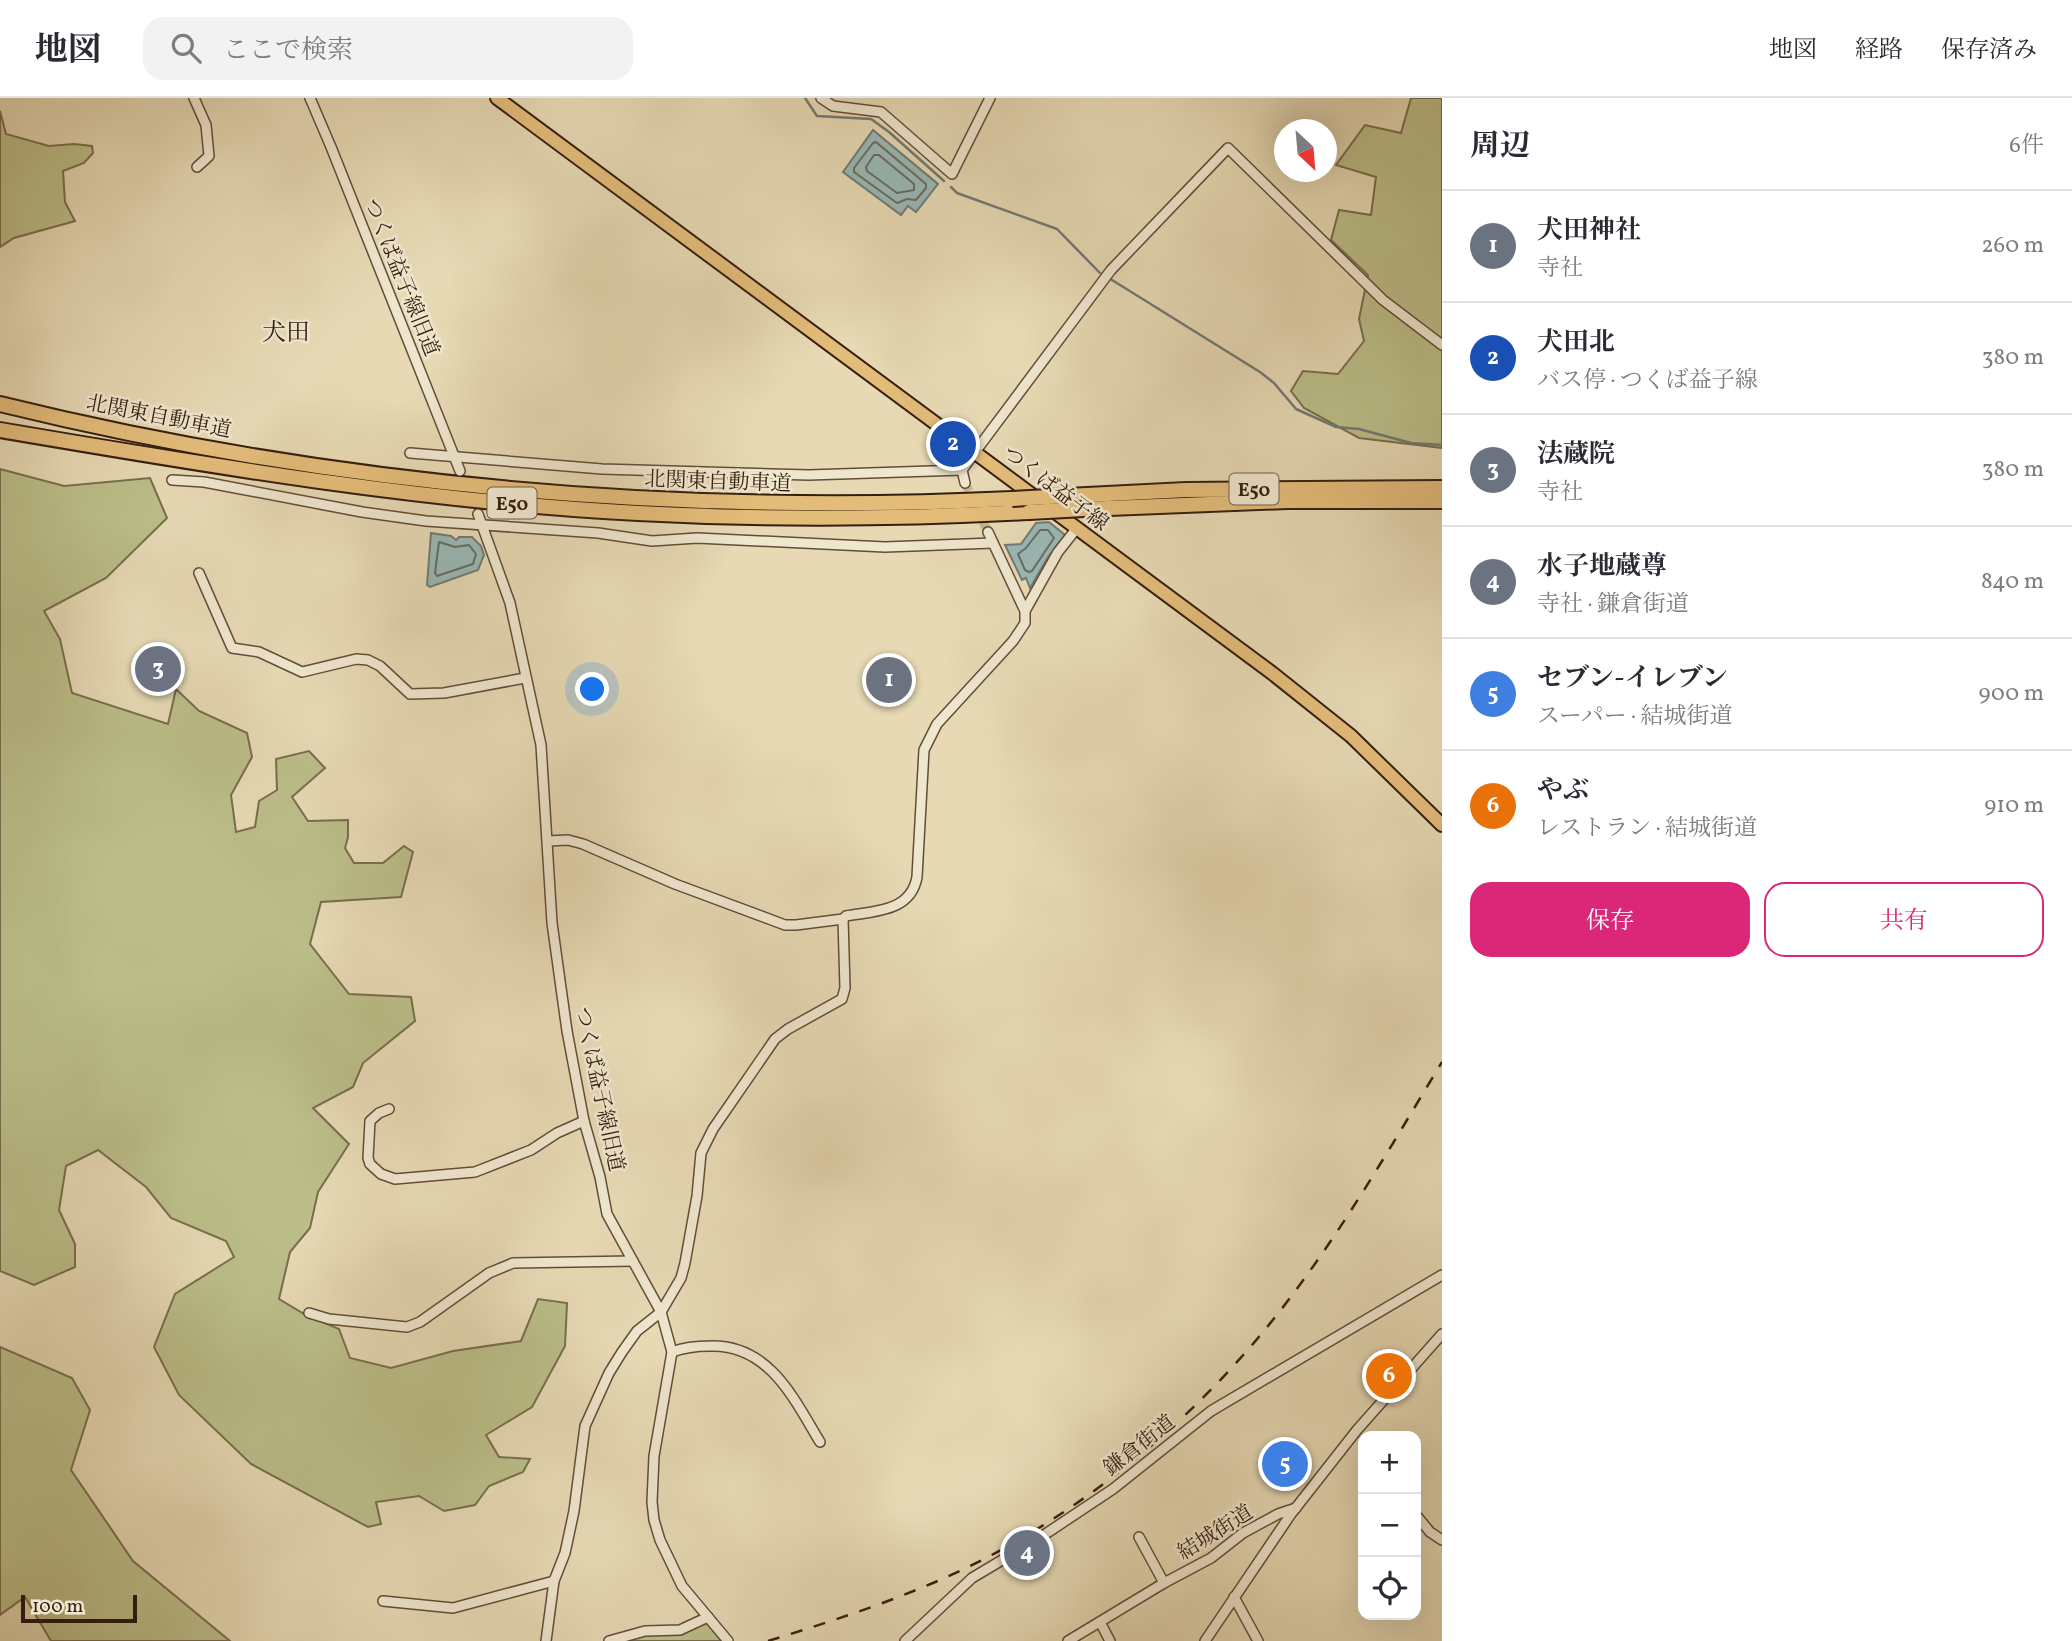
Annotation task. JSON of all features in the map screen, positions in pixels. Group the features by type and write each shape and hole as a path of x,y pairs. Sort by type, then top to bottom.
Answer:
{"highway":[{"name":"北関東自動車道","path":"0,404 154,439 353,472 446,484 634,500 766,504 917,503 1186,490 1442,488"},
{"name":"北関東自動車道","path":"0,430 351,485 541,506 637,513 768,517 947,516 1287,501 1442,501"}],"main road":[{"name":"つくば益子線","path":"498,98 1332,719 1441,824"}],"street":[{"path":"194,98 206,125 209,156 197,167"},
{"name":"つくば益子線旧道","path":"310,98 460,471"},
{"path":"821,98 833,106 881,112 953,174 990,98"},
{"path":"965,483 962,470 1111,270 1228,148 1383,300 1442,345"},
{"path":"410,453 589,469 809,475 962,470"},
{"path":"172,480 204,482 426,521 598,533 652,541 697,538 884,547 993,543"},
{"name":"つくば益子線旧道","path":"478,514 510,603 542,757 554,935 567,1031 584,1121 607,1214 662,1312 672,1352 654,1456 652,1502 660,1540 672,1568 687,1592 728,1641"},
{"path":"1025,611 1058,552 1077,528"},
{"path":"548,841 568,840 583,844 681,887 785,925 843,919 846,916 889,909 900,904 912,892 917,877 924,750 937,723 1013,641 1025,622 1025,611 988,531"},
{"path":"199,573 232,648 259,652 302,672 356,659 368,660 380,666 410,694 444,693 525,678"},
{"path":"546,1641 554,1581 565,1553 574,1511 585,1426 609,1373 622,1352 637,1331 662,1312 681,1278 697,1196 701,1153 713,1129 775,1039 788,1029 837,1003 844,995 843,919"},
{"path":"389,1109 370,1121 368,1158 370,1164 381,1174 395,1180 475,1172 531,1150 557,1133 584,1121"},
{"path":"309,1313 329,1319 407,1327 420,1322 489,1273 513,1264 633,1261"},
{"name":"鎌倉街道","path":"905,1641 972,1578 1113,1489 1211,1411 1442,1275"},
{"name":"結城街道","path":"1068,1641 1211,1558 1243,1533 1278,1514 1296,1508 1357,1430 1442,1334"},
{"path":"672,1352 685,1347 715,1346 731,1347 750,1353 779,1379 820,1442"},
{"path":"1205,1641 1296,1508"},
{"path":"1421,1521 1442,1540"},
{"path":"1139,1537 1164,1583"},
{"path":"383,1601 453,1608 554,1581"},
{"path":"1234,1597 1258,1641"},
{"path":"610,1641 645,1630 680,1630 708,1617"},
{"path":"1100,1622 1110,1641"}],"green space":[{"path":"1411,98 1442,98 1442,448 1359,438 1304,408 1291,391 1303,371 1338,374 1364,341 1359,319 1368,275 1331,240 1339,210 1371,215 1376,177 1337,164 1365,125 1401,133"},
{"path":"0,111 6,134 49,146 92,146 93,153 84,163 63,171 65,202 75,221 14,238 0,247"},
{"path":"0,469 64,486 150,478 167,518 106,578 44,611 60,639 72,693 168,724 176,689 199,711 247,733 252,757 231,795 236,832 255,827 259,801 277,790 276,759 309,751 325,768 292,797 308,821 348,820 345,848 354,863 383,863 404,846 413,852 401,897 321,902 310,944 349,994 411,997 415,1021 363,1063 353,1087 313,1108 349,1144 318,1192 310,1228 290,1252 279,1299 306,1315 339,1329 350,1358 391,1368 453,1351 521,1341 538,1299 567,1303 565,1346 532,1407 486,1435 499,1457 530,1459 523,1472 489,1486 475,1505 444,1511 419,1496 376,1502 381,1524 368,1527 251,1464 179,1395 154,1347 175,1294 234,1257 226,1241 171,1218 146,1187 98,1150 66,1166 59,1210 75,1244 75,1267 34,1285 0,1271"},
{"path":"0,1347 72,1378 90,1410 71,1470 133,1561 230,1641 51,1641 25,1597 0,1615"},
{"path":"706,1622 724,1641 621,1641"}],"water":[{"path":"873,130 938,184 916,212 908,206 901,215 843,172"},
{"path":"1049,522 1065,535 1030,588 1026,578 1022,580 1005,545 1021,544 1036,523"},
{"path":"431,533 451,536 456,540 459,537 472,537 481,546 484,555 478,570 430,587 427,585"}],"waterway":[{"path":"805,98 817,116 871,119 944,181"},
{"path":"951,187 957,193 1057,229 1100,273"},
{"path":"1112,280 1260,372 1274,383 1296,409 1336,427 1359,429 1411,443 1442,445"}],"tunnel":[{"path":"965,483 988,532"}],"railway":[{"path":"768,1641 892,1599 985,1558 1036,1530 1085,1498 1176,1424 1218,1383 1293,1294 1352,1209 1442,1062"}],"place":[{"name":"犬田北","path":"953,444"},
{"name":"法蔵院","path":"158,669"},
{"name":"犬田神社","path":"889,680"},
{"name":"やぶ","path":"1389,1376"},
{"name":"セブン-イレブン","path":"1285,1464"},
{"name":"水子地蔵尊","path":"1027,1553"}],"district":[{"name":"犬田","path":"286,332"}]}
